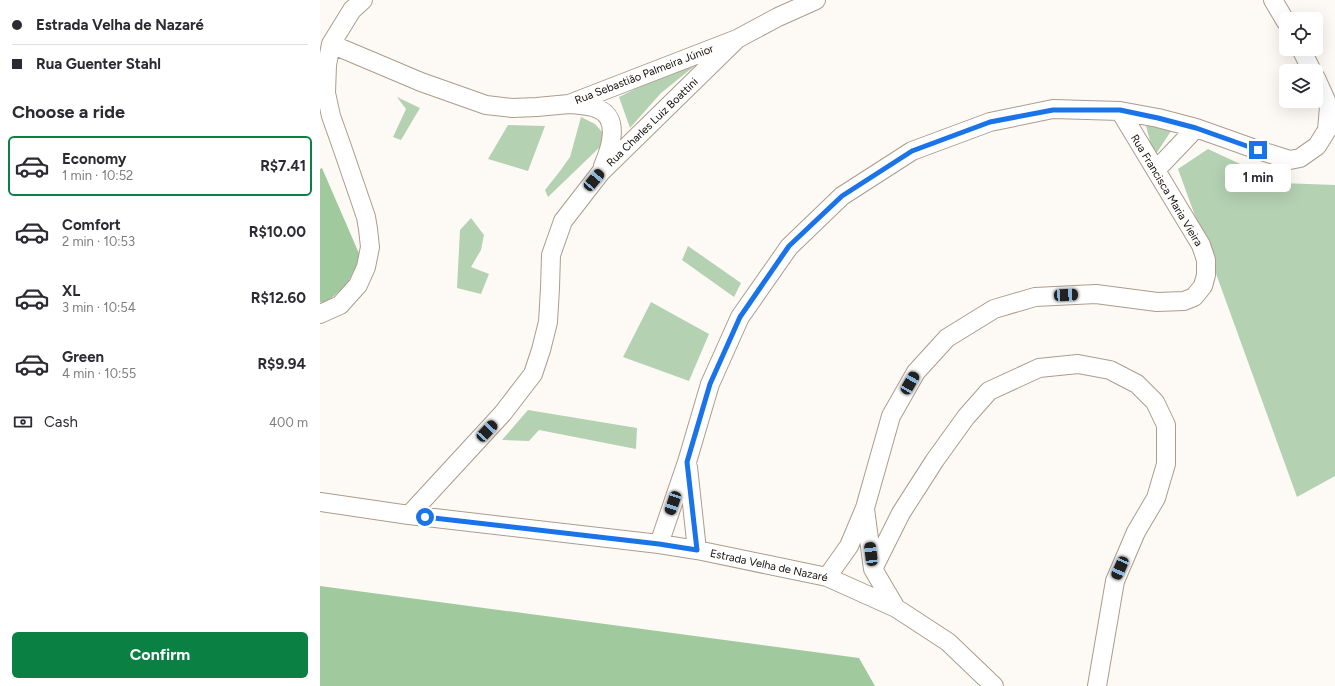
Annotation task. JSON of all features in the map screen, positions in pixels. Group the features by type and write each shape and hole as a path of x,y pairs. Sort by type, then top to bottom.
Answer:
{"street":[{"path":"320,314 340,305 358,285 366,267 370,247 366,217 331,116 326,93 327,65 330,44 352,10 363,0"},
{"name":"Rua Sebastião Palmeira Júnior","path":"330,44 421,82 486,105 512,108 569,104 737,39 778,17 816,0"},
{"path":"1272,0 1280,12"},
{"name":"Rua Charles Luiz Boattini","path":"409,515 504,413 533,374 548,322 550,255 564,221 601,172 737,39"},
{"path":"659,544 687,462 710,384 740,317 789,246 842,196 912,151 990,122 1053,110 1120,110 1196,128 1290,160 1300,158 1317,146 1327,130 1329,108 1323,94"},
{"path":"569,104 599,109 607,116 611,123 612,141 601,172"},
{"name":"Rua Francisca Maria Vieira","path":"827,577 849,546 865,508 891,416 916,372 947,338 994,309 1035,297 1096,294 1157,302 1184,301 1194,297 1203,286 1206,275 1206,260 1201,245 1120,110"},
{"path":"1156,170 1196,128"},
{"path":"873,569 901,513 966,417 989,391 1039,368 1078,364 1110,370 1137,384 1155,402 1166,425 1166,464 1156,498 1136,532 1115,581 1097,686"},
{"path":"687,462 697,550"},
{"name":"Estrada Velha de Nazaré","path":"320,502 409,515 659,544 697,550 827,577 896,608 948,642 994,686"},
{"name":"Rua Francisca Maria Vieira","path":"865,508 873,569 896,608"}],"green space":[{"path":"694,60 697,64 661,93 630,128 619,97"},
{"path":"397,97 420,108 401,140 393,137 406,109"},
{"path":"581,117 595,124 604,134 601,146 548,197 545,190 570,157"},
{"path":"1144,118 1175,125 1154,157"},
{"path":"508,125 545,126 528,171 488,159"},
{"path":"1208,149 1281,183 1335,185 1335,476 1297,497 1178,169"},
{"path":"322,168 361,258 347,284 326,303 320,302 320,169"},
{"path":"471,218 484,235 481,250 471,267 489,274 481,294 457,288 460,230"},
{"path":"688,246 741,283 734,297 682,260"},
{"path":"651,302 709,334 689,381 623,357"},
{"path":"528,410 637,428 636,449 539,430 529,441 502,440"},
{"path":"320,586 859,658 875,686 320,686"}],"route":[{"path":"425,517 659,544 697,550 687,462 710,384 740,317 789,246 842,196 912,151 990,122 1053,110 1120,110 1196,128 1258,150"}]}
